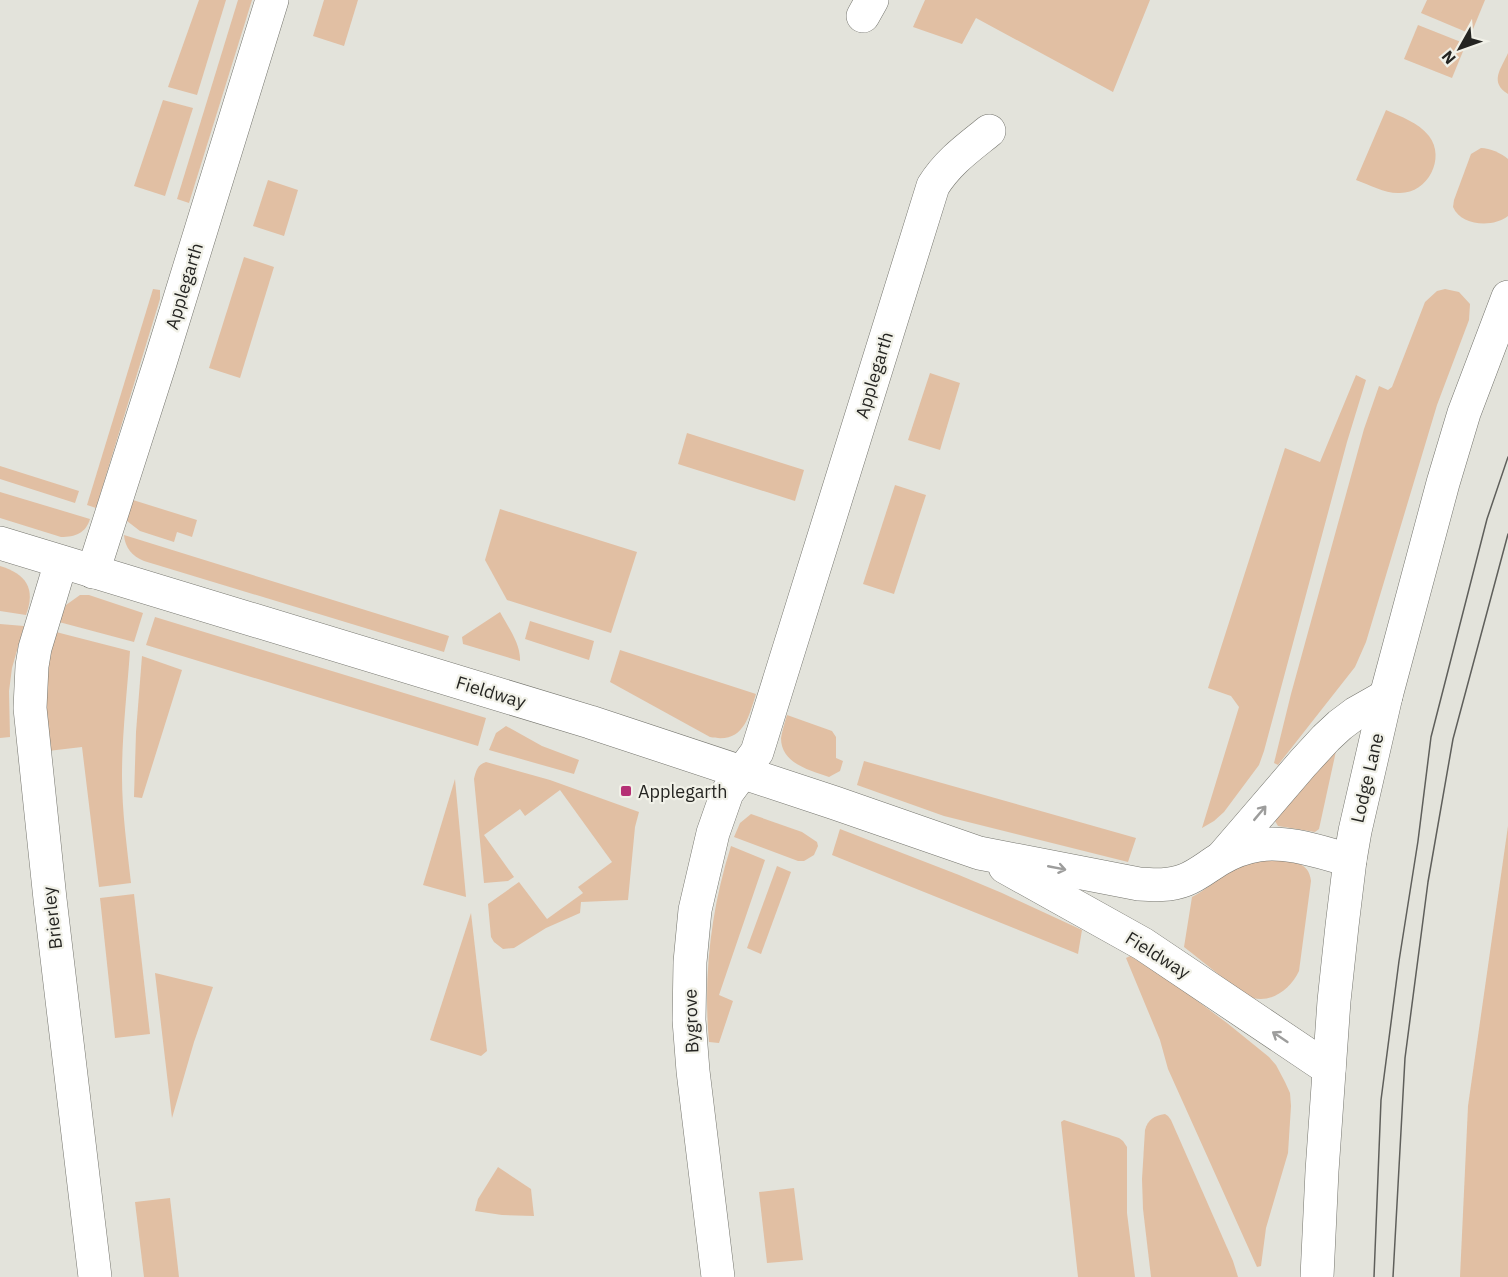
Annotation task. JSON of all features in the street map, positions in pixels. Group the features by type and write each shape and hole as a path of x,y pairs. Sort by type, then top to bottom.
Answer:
{"street":[{"name":"Applegarth","path":"93,572 272,0"},
{"name":"Applegarth","path":"741,773 757,752 933,186 951,162 990,131"},
{"name":"Lodge Lane","path":"1317,1277 1329,1069 1350,860 1386,696 1419,571 1464,413 1508,297"},
{"name":"Fieldway","path":"0,543 558,712 979,853 1139,884 1155,885 1168,885 1183,881 1222,857 1262,844 1300,847 1350,860"},
{"name":"Brierley","path":"61,562 35,648 30,708 95,1277"},
{"name":"Fieldway","path":"1222,857 1326,738 1356,713 1386,696"},
{"name":"Bygrove","path":"718,1277 693,1071 689,990 695,910 700,885 713,833 727,793 741,773"},
{"name":"Fieldway","path":"979,853 1143,944 1329,1069"}],"shaded area":[{"path":"199,0 226,0 197,95 168,87"},
{"path":"238,0 252,0 189,203 177,199"},
{"path":"324,0 358,0 344,46 313,36"},
{"path":"925,0 1150,0 1113,92 976,18 962,44 913,27"},
{"path":"1427,0 1485,0 1471,34 1421,13"},
{"path":"1418,25 1466,44 1452,78 1404,59"},
{"path":"1508,53 1508,94 1499,85 1498,75"},
{"path":"163,100 193,108 165,196 134,186"},
{"path":"1386,110 1420,127 1434,145 1435,164 1431,173 1419,187 1410,191 1389,192 1356,180"},
{"path":"1481,148 1495,151 1508,159 1508,216 1502,220 1486,223 1463,218 1453,207 1471,154"},
{"path":"268,180 298,190 284,236 253,226"},
{"path":"244,257 274,267 240,378 209,368"},
{"path":"153,289 160,290 160,299 96,508 87,505"},
{"path":"1445,289 1459,292 1470,304 1469,320 1437,405 1366,642 1355,667 1278,765 1274,763 1291,694 1364,429 1379,386 1388,390 1392,387 1425,302 1437,291"},
{"path":"930,373 960,383 940,450 908,440"},
{"path":"1356,375 1366,380 1347,442 1264,751 1259,765 1224,812 1202,828 1239,707 1231,696 1208,688 1285,448 1320,462"},
{"path":"687,433 804,470 795,501 678,464"},
{"path":"0,466 79,491 75,503 0,479"},
{"path":"895,485 926,495 894,594 863,584"},
{"path":"0,492 90,519 86,528 79,533 61,537 0,518"},
{"path":"133,500 197,520 192,537 177,532 174,542 140,531 127,521"},
{"path":"500,509 637,552 611,633 507,600 485,560"},
{"path":"124,535 449,636 444,652 144,561 130,551"},
{"path":"0,566 16,573 26,583 30,597 26,615 0,611"},
{"path":"80,595 89,595 143,613 134,642 59,622 66,605"},
{"path":"500,612 516,642 520,661 463,644 462,637"},
{"path":"155,617 486,718 478,746 146,645"},
{"path":"530,621 594,641 589,660 525,639"},
{"path":"0,624 24,626 12,668 9,691 10,737 0,738"},
{"path":"56,632 130,651 122,776 131,883 99,887 82,747 48,751 46,704 48,664"},
{"path":"620,650 756,694 747,720 737,733 730,737 710,737 610,682"},
{"path":"142,656 182,670 142,798 134,797"},
{"path":"787,715 832,731 836,737 836,758 843,761 840,771 829,777 791,760 782,747 781,738"},
{"path":"506,726 542,746 579,760 574,774 489,750 496,733"},
{"path":"1336,751 1319,829 1315,832 1278,826 1275,821"},
{"path":"864,761 1136,838 1128,862 944,816 857,785"},
{"path":"486,762 550,780 639,812 635,827 628,900 581,902 580,913 546,928 514,948 503,949 494,942 491,937 488,904 519,882 547,919 583,893 578,887 612,862 560,790 525,816 520,809 484,835 514,877 508,881 484,883 474,779 476,771"},
{"path":"455,779 466,897 423,885"},
{"path":"751,814 802,832 817,842 818,846 814,855 804,861 798,861 734,837 740,823"},
{"path":"1508,826 1508,1277 1460,1277 1468,1106"},
{"path":"840,829 959,875 1082,930 1078,954 832,855"},
{"path":"731,846 765,860 719,995 733,1001 719,1043 709,1042 708,968 718,894"},
{"path":"1276,859 1303,866 1310,874 1311,881 1299,971 1280,993 1260,999 1236,989 1184,947 1192,897 1234,869"},
{"path":"777,866 791,872 761,954 747,948"},
{"path":"134,894 150,1034 115,1038 100,898"},
{"path":"471,913 487,1051 481,1056 430,1040"},
{"path":"1130,956 1172,982 1269,1057 1276,1065 1290,1093 1288,1153 1266,1228 1261,1266 1257,1267 1168,1069 1160,1040 1126,958"},
{"path":"155,973 213,987 172,1118"},
{"path":"1165,1114 1171,1120 1238,1277 1151,1277 1143,1209 1145,1130 1152,1119"},
{"path":"1064,1120 1119,1138 1127,1147 1127,1213 1135,1277 1078,1277 1061,1122"},
{"path":"498,1167 531,1189 534,1216 475,1211 478,1199"},
{"path":"794,1188 803,1260 767,1263 759,1192"},
{"path":"170,1198 179,1277 144,1277 135,1202"}],"tram line":[{"path":"1374,1277 1381,1100 1431,737 1487,519 1508,457"},
{"path":"1393,1277 1405,1058 1428,882 1453,739 1508,534"}],"place":[{"name":"Applegarth","path":"626,791"}]}
